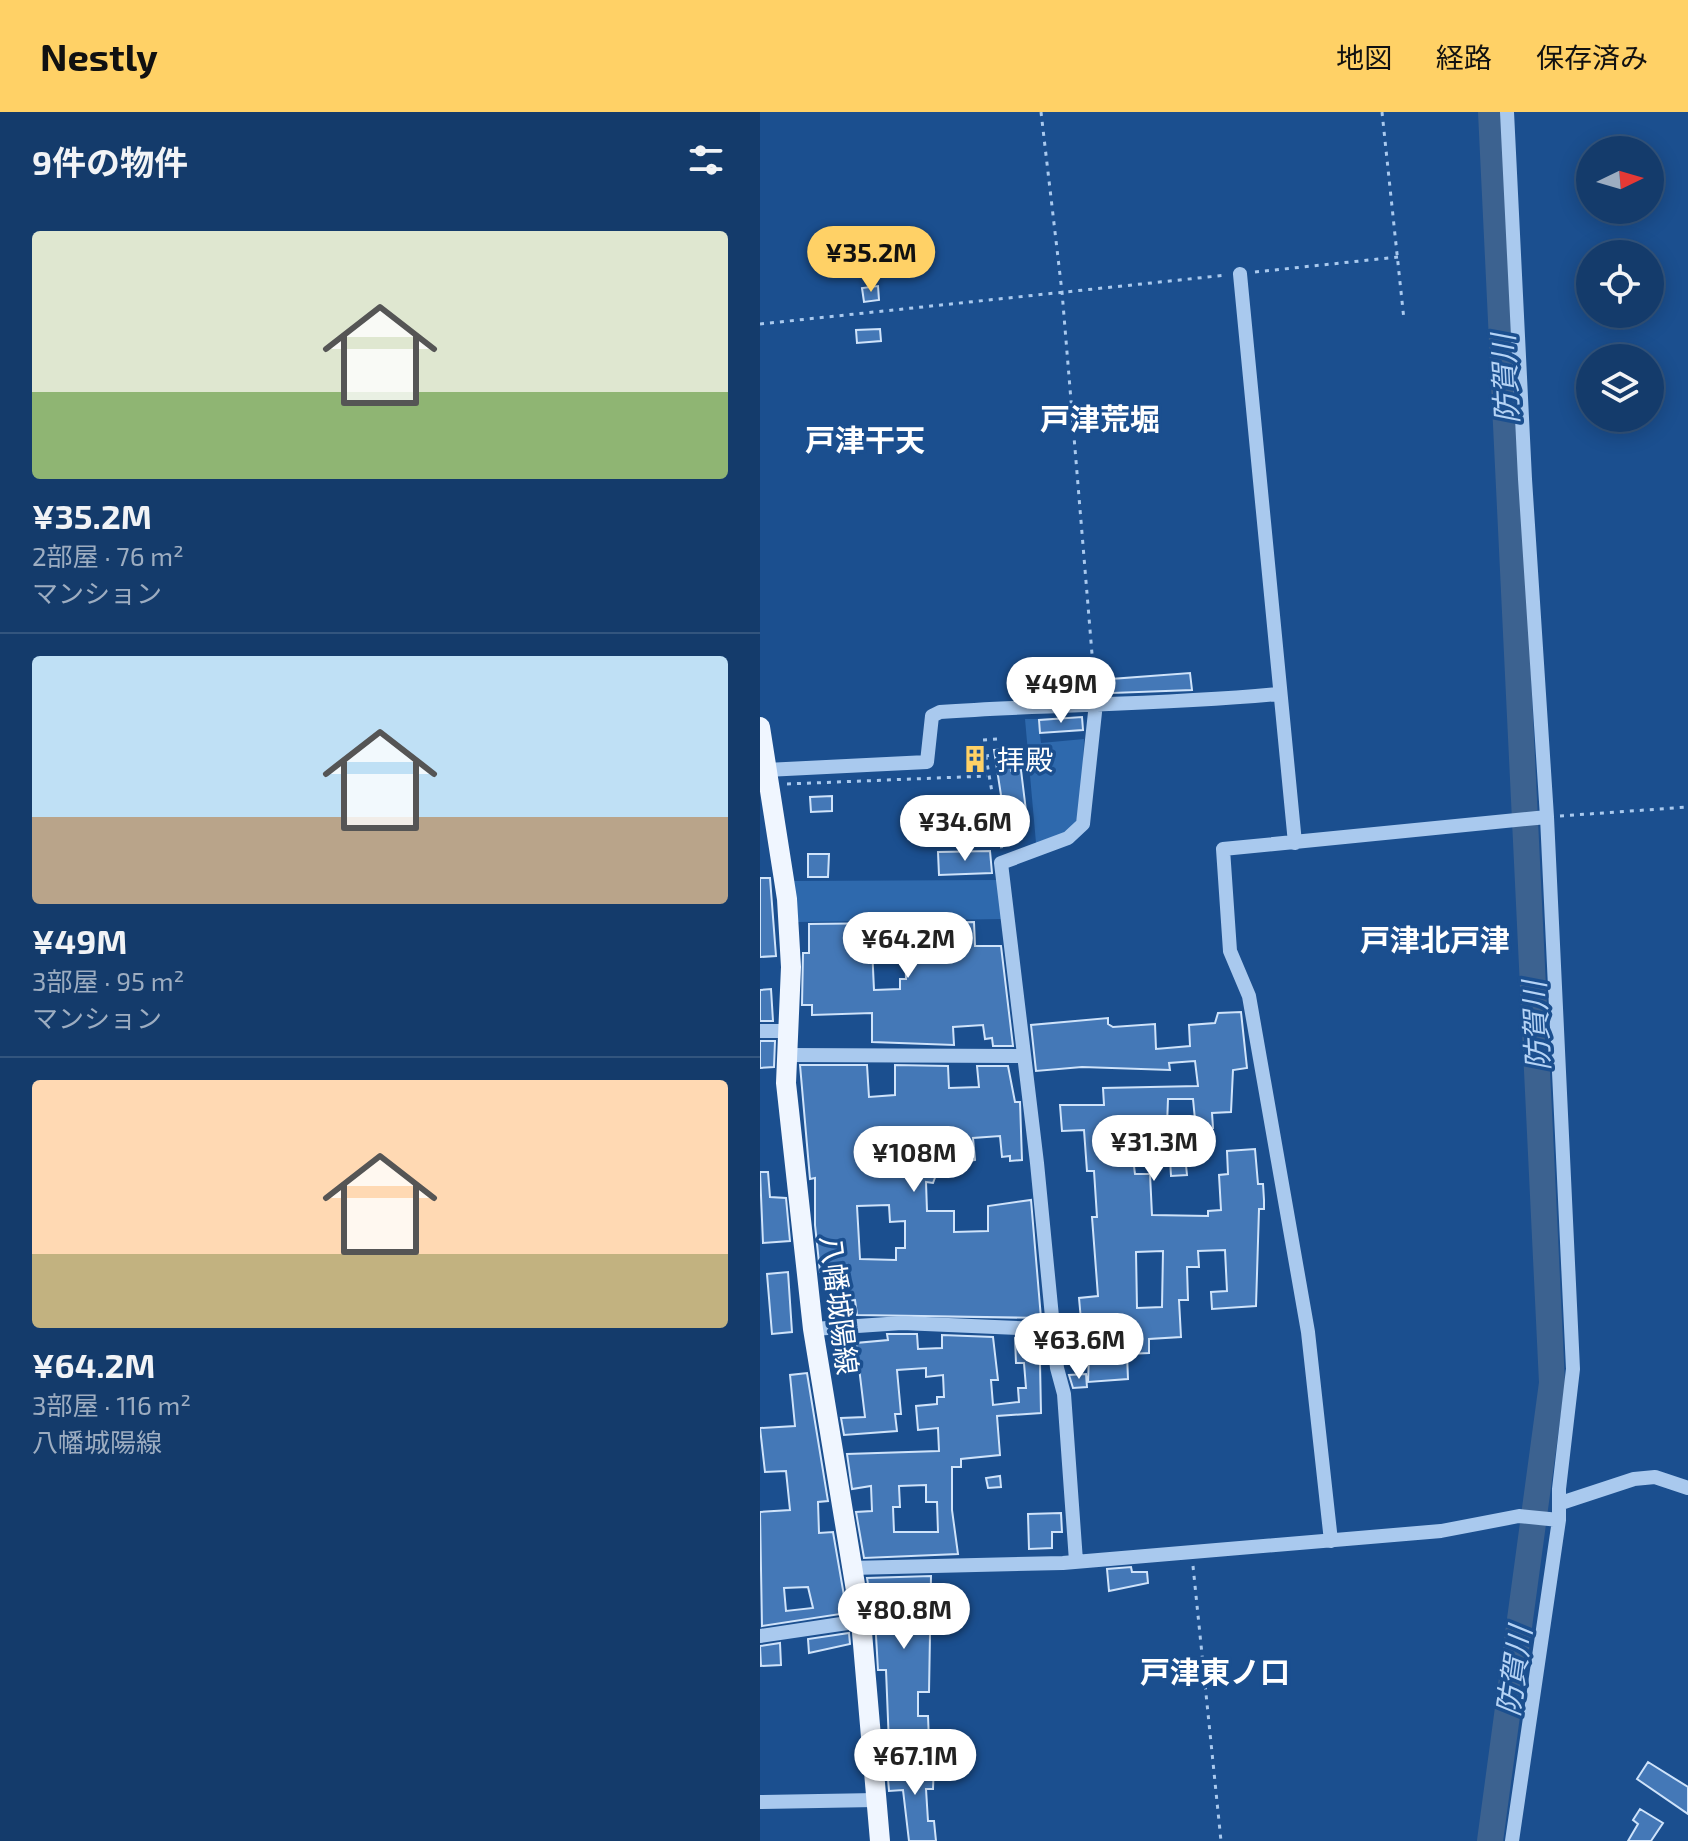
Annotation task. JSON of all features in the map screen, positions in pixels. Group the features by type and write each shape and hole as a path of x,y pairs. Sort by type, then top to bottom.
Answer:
{"main road":[{"name":"八幡城陽線","path":"760,727 787,899 791,967 786,1083 813,1329 861,1621 880,1841"}],"street":[{"path":"1507,112 1525,479 1547,817 1573,1369 1559,1489 1561,1503 1556,1519 1512,1841"},
{"path":"1240,274 1278,694 1295,843"},
{"path":"768,777 927,762 928,726 932,716 940,712 1096,703 1172,704 1278,694"},
{"path":"1076,1561 1064,1394 1057,1368 1001,863 1068,838 1083,824 1096,703"},
{"path":"1331,1541 1308,1332 1249,996 1230,951 1223,849 1547,817"},
{"path":"760,1031 789,1031"},
{"path":"787,1055 1023,1056"},
{"path":"813,1329 902,1323 1042,1329 1052,1324"},
{"path":"1561,1503 1634,1479 1655,1477 1688,1488"},
{"path":"850,1568 1076,1561 1192,1553 1441,1531 1519,1516 1556,1519"},
{"path":"760,1636 861,1621"},
{"path":"760,1802 876,1800"}],"path":[{"path":"1041,112 1062,292 1096,703"},
{"path":"1382,112 1404,320"},
{"path":"760,324 1398,257"},
{"path":"997,739 983,740 1004,861"},
{"path":"985,756 994,755"},
{"path":"768,777 987,776"},
{"path":"1547,817 1688,807"},
{"path":"1192,1553 1221,1841"}],"shaded area":[{"path":"1025,719 1038,719 1041,743 1084,739 1081,815 1073,830 1036,843"},
{"path":"998,880 1003,919 798,922 794,881"}],"building":[{"path":"878,286 879,300 864,302 862,288"},
{"path":"880,329 881,341 857,343 856,330"},
{"path":"1190,673 1192,690 1112,693 1111,679"},
{"path":"1082,717 1083,730 1040,733 1039,720"},
{"path":"1009,749 1011,771 1021,770 1027,819 1005,821 994,750"},
{"path":"832,796 832,811 811,812 810,797"},
{"path":"990,851 992,873 939,875 938,852"},
{"path":"808,854 829,854 828,877 808,877"},
{"path":"760,878 770,878 776,956 760,957"},
{"path":"974,922 975,946 1001,946 1013,1046 993,1046 992,1038 985,1039 983,1025 953,1027 954,1045 872,1042 872,1013 812,1015 812,1005 802,1005 803,953 809,953 809,924","holes":["905,942 906,979 900,979 900,989 874,990 872,947"]},
{"path":"771,989 773,1021 760,1021 760,990"},
{"path":"1241,1012 1247,1068 1233,1070 1231,1112 1212,1113 1213,1128 1196,1130 1193,1099 1168,1099 1167,1126 1129,1126 1135,1174 1150,1174 1152,1215 1208,1216 1208,1211 1221,1210 1219,1175 1228,1174 1227,1151 1255,1149 1258,1184 1263,1184 1264,1200 1264,1209 1259,1209 1256,1306 1212,1309 1211,1292 1227,1291 1225,1250 1198,1251 1199,1267 1187,1267 1188,1300 1179,1300 1181,1337 1149,1339 1149,1353 1127,1354 1128,1379 1088,1382 1089,1355 1096,1355 1093,1319 1081,1320 1079,1298 1098,1296 1092,1217 1097,1217 1094,1171 1087,1171 1084,1130 1062,1131 1060,1105 1104,1105 1103,1088 1198,1086 1195,1061 1169,1063 1170,1070 1082,1067 1036,1071 1031,1025 1108,1018 1108,1024 1113,1027 1155,1024 1156,1049 1190,1046 1189,1025 1215,1023 1218,1013","holes":["1163,1251 1162,1307 1137,1308 1136,1252"]},
{"path":"760,1041 775,1041 774,1067 760,1068"},
{"path":"800,1065 867,1065 869,1097 895,1095 895,1065 948,1066 949,1088 979,1087 977,1066 1008,1066 1015,1102 1020,1102 1022,1160 1010,1161 1010,1156 1002,1157 1000,1136 973,1138 975,1160 939,1167 933,1183 926,1182 927,1211 954,1211 954,1232 988,1231 988,1206 1031,1200 1041,1318 857,1315 855,1300 830,1302 828,1271 820,1272 815,1225 815,1178 810,1179","holes":["889,1205 890,1222 905,1221 905,1248 896,1248 896,1260 860,1259 857,1206"]},
{"path":"1189,1140 1191,1165 1186,1165 1187,1175 1171,1176 1169,1141"},
{"path":"760,1172 768,1172 770,1197 786,1198 790,1241 763,1243"},
{"path":"788,1272 792,1332 772,1334 767,1274"},
{"path":"887,1334 917,1334 918,1349 942,1348 942,1335 993,1337 998,1380 991,1380 993,1405 1019,1402 1018,1388 1026,1388 1024,1363 1016,1363 1015,1338 1036,1339 1036,1344 1045,1344 1046,1362 1040,1363 1041,1413 997,1416 1000,1455 961,1459 961,1467 952,1467 952,1510 958,1554 864,1558 856,1512 872,1511 871,1486 852,1489 847,1454 939,1451 938,1428 918,1430 916,1406 937,1404 937,1397 944,1397 943,1375 926,1377 926,1368 897,1370 901,1414 895,1414 897,1431 844,1435 841,1418 865,1417 856,1343 888,1340","holes":["926,1485 926,1502 937,1502 938,1532 894,1532 893,1507 900,1507 899,1486"]},
{"path":"807,1373 828,1501 818,1502 819,1533 833,1532 847,1613 762,1626 760,1512 790,1510 786,1471 765,1472 760,1428 795,1426 790,1375","holes":["808,1587 813,1608 786,1611 784,1588"]},
{"path":"1086,1374 1087,1387 1073,1388 1069,1375"},
{"path":"1000,1476 1001,1487 988,1488 986,1478"},
{"path":"1061,1513 1062,1532 1052,1532 1052,1548 1029,1549 1028,1514"},
{"path":"1131,1567 1132,1572 1147,1572 1148,1583 1109,1591 1107,1569"},
{"path":"931,1576 929,1692 918,1692 918,1716 928,1716 929,1741 889,1744 886,1670 878,1670 873,1584 868,1584 867,1578"},
{"path":"849,1633 850,1644 809,1653 808,1639"},
{"path":"780,1643 781,1665 761,1666 760,1646"},
{"path":"1648,1762 1688,1787 1688,1814 1637,1779"},
{"path":"899,1763 934,1764 933,1789 926,1789 928,1821 934,1821 936,1841 909,1841 903,1790 889,1791 887,1767 899,1767"},
{"path":"1640,1809 1663,1823 1651,1841 1628,1841 1638,1824 1633,1820"}],"waterway":[{"name":"防賀川","path":"1490,1841 1552,1383 1491,112"}],"place":[{"name":"拝殿","path":"975,759"}],"district":[{"name":"戸津荒堀","path":"1100,418"},
{"name":"戸津干天","path":"865,439"},
{"name":"戸津北戸津","path":"1435,939"},
{"name":"戸津東ノ口","path":"1215,1671"}]}
